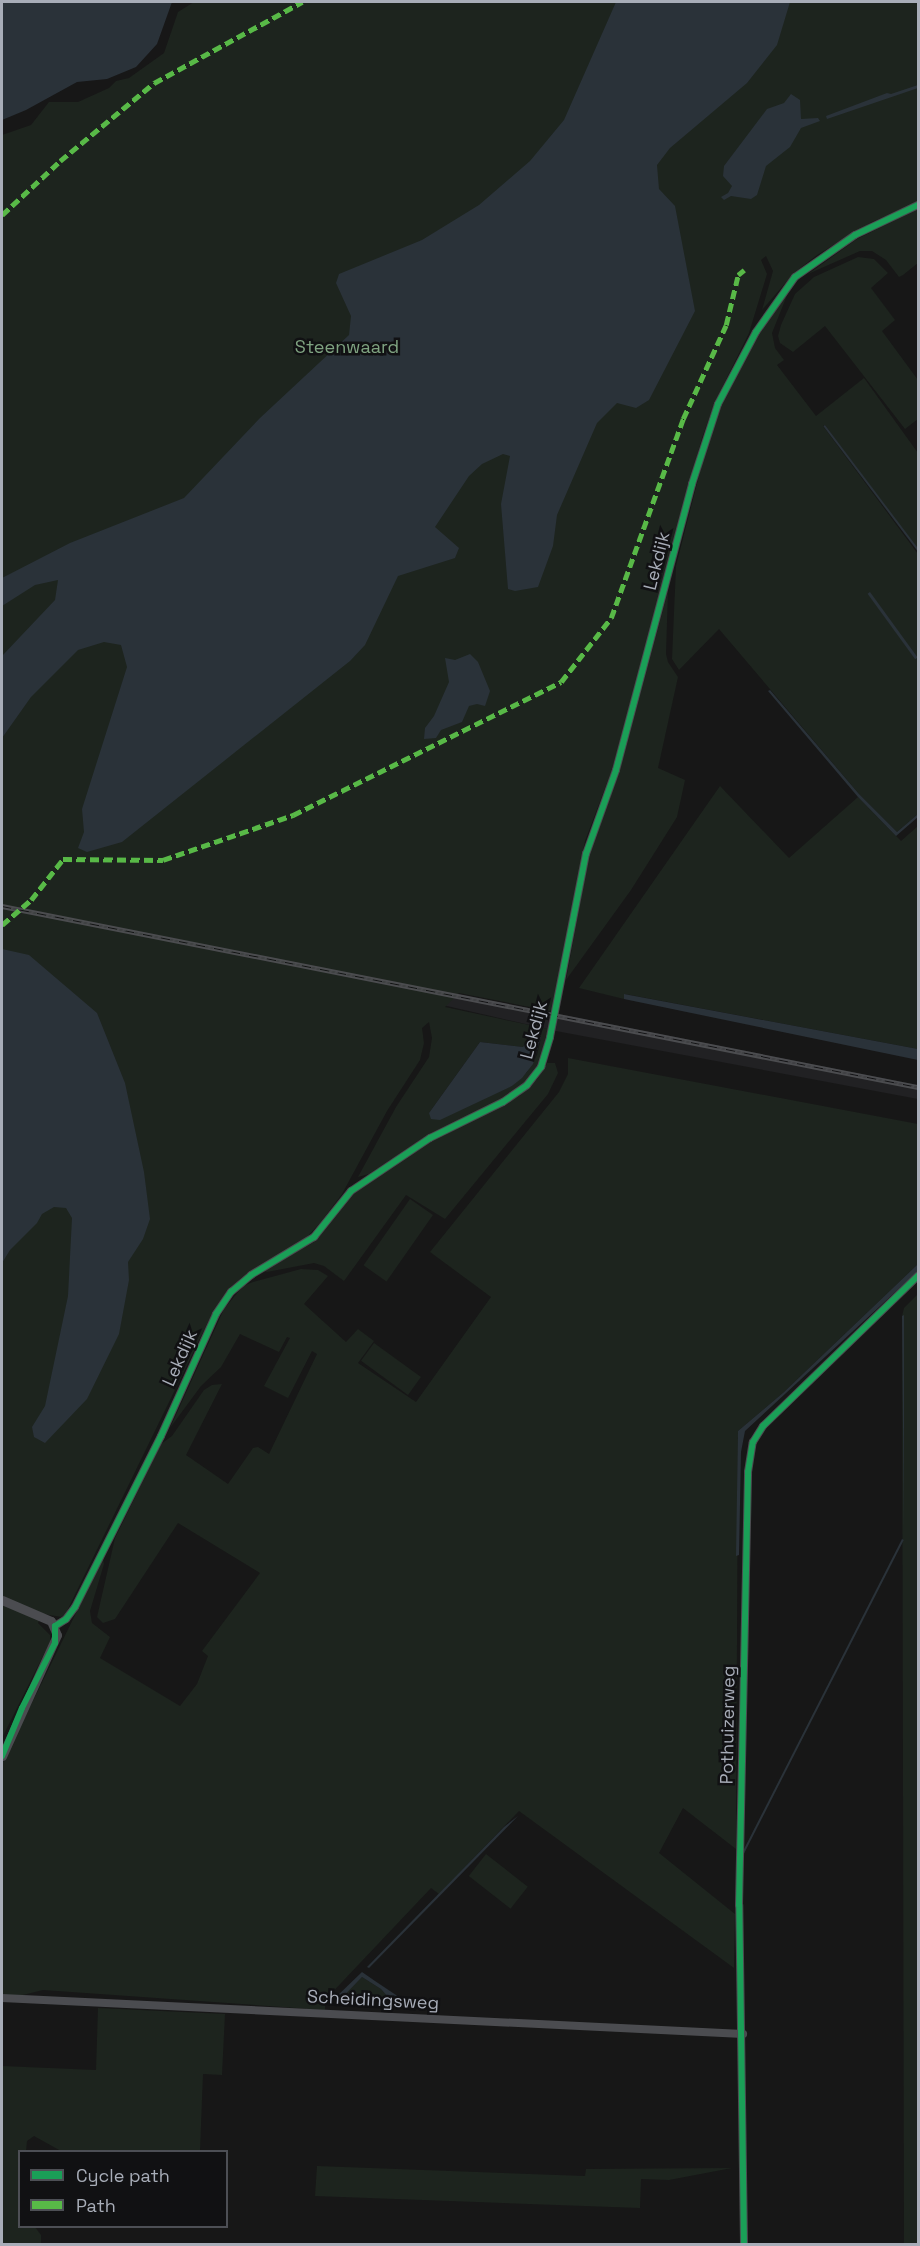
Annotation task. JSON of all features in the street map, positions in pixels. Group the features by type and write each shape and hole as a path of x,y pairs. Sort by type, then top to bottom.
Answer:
{"street":[{"name":"Lekdijk","path":"55,1626 66,1619 75,1607 161,1436 216,1314 231,1292 251,1275 314,1237 351,1191 430,1138 503,1102 527,1085 541,1067 550,1037 586,854 616,770 692,484 718,404 756,332 795,278 855,235 918,205"},
{"name":"Pothuizerweg","path":"744,2244 743,2034 739,1905 748,1472 753,1442 763,1426 918,1276"},
{"path":"2,1600 47,1619 55,1626 57,1635 54,1646 22,1708 2,1756"},
{"name":"Scheidingsweg","path":"2,1998 743,2034"}],"shaded area":[{"path":"2,2 172,2 157,44 136,67 107,79 77,82 26,110 2,120"},
{"path":"616,2 790,2 777,45 747,83 670,148 657,165 659,189 675,206 695,311 649,400 636,408 617,403 597,423 557,515 553,546 538,587 515,591 508,589 501,504 510,456 503,454 482,464 469,476 435,527 459,548 455,558 398,576 365,645 350,661 122,842 87,852 78,848 84,832 82,809 127,667 121,645 104,642 78,650 31,697 2,738 2,656 55,600 58,580 35,585 2,606 2,578 70,543 184,498 260,418 349,335 351,316 336,283 339,274 422,240 479,205 530,161 564,120"},
{"path":"918,85 918,88 827,119 826,116 887,93 891,94"},
{"path":"791,94 800,100 801,119 818,118 820,121 801,128 790,147 766,166 757,195 751,199 731,196 724,200 721,197 728,193 732,186 723,176 724,166 767,109 784,103"},
{"path":"825,425 918,548 917,551 823,426"},
{"path":"870,592 918,658 915,659 868,594"},
{"path":"470,654 478,662 490,691 485,706 477,704 469,706 462,722 441,730 436,738 424,739 425,728 434,716 449,682 445,658 455,660"},
{"path":"770,690 859,794 897,832 918,814 918,817 896,836 858,797 768,691"},
{"path":"2,904 918,1085 918,1099 556,1031"},
{"path":"2,949 29,955 97,1013 125,1083 144,1172 150,1219 143,1239 128,1262 129,1280 119,1334 87,1399 45,1443 34,1437 32,1427 45,1406 68,1296 72,1218 66,1208 54,1207 42,1214 37,1223 10,1250 2,1263"},
{"path":"624,994 918,1049 918,1060 624,999"},
{"path":"532,1035 541,1037 533,1064 522,1078 512,1086 440,1120 431,1119 429,1113 480,1042 523,1047"},
{"path":"918,1264 918,1271 745,1431 741,1452 739,1555 736,1556 738,1431 784,1392"},
{"path":"904,1315 904,1533 902,1316"},
{"path":"902,1539 904,1540 738,1865 736,1864"},
{"path":"518,1816 369,1968 367,1967 504,1827"},
{"path":"362,1972 408,2003 395,2005 381,1989 362,1977 335,2005 335,1998"}],"green space":[{"name":"Steenwaard","path":"194,2 918,2 918,202 872,222 817,255 794,273 762,310 773,271 766,256 761,260 767,274 749,333 715,402 702,438 612,770 585,841 553,1008 550,1011 459,993 445,1007 548,1029 539,1066 525,1084 500,1100 428,1135 369,1174 358,1177 396,1107 429,1057 432,1038 429,1022 422,1028 424,1043 420,1060 387,1111 342,1194 305,1239 240,1279 213,1312 67,1611 62,1617 43,1614 38,1623 50,1635 50,1642 2,1738 2,135 31,125 49,102 78,102 109,88 116,81 129,78 164,53 178,12","holes":["532,1036 541,1038 537,1055 527,1072 512,1086 429,1113 480,1042 523,1047"]},
{"path":"918,209 918,263 903,275 899,277 886,260 872,251 860,251 808,274 857,239"},
{"path":"858,257 874,259 888,273 871,288 895,320 882,331 918,380 918,419 905,429 825,326 793,352 780,343 778,336 795,294 814,277"},
{"path":"788,293 772,333 775,348 784,360 777,365 816,416 864,378 918,453 918,550 825,425 823,426 918,554 918,814 897,832 859,794 719,629 679,670 672,659 676,566 708,440 721,405 757,333"},
{"path":"668,591 666,654 668,662 678,677 658,768 685,780 677,817 631,890 566,980 589,855 620,770"},
{"path":"720,786 789,858 858,797 901,841 918,826 918,1049 625,994 624,999 579,988"},
{"path":"568,1058 918,1124 918,1264 784,1392 738,1431 736,1849 683,1808 659,1853 735,1914 734,1968 519,1811 439,1894 431,1888 325,2000 325,2010 43,1990 19,1996 2,1995 2,1764 103,1558 104,1564 90,1611 92,1623 110,1637 100,1658 180,1706 197,1684 208,1656 202,1651 260,1573 178,1523 115,1619 103,1623 97,1617 115,1538 161,1444 172,1436 204,1390 212,1385 222,1384 186,1455 228,1484 253,1448 258,1447 269,1454 317,1354 312,1351 288,1398 264,1386 290,1338 287,1337 279,1352 240,1334 221,1367 201,1386 170,1428 224,1309 243,1286 301,1269 318,1270 328,1276 304,1304 346,1342 358,1329 374,1341 358,1363 416,1402 491,1297 430,1252 559,1092 568,1074"},
{"path":"547,1063 555,1063 558,1073 548,1094 445,1219 406,1195 344,1281 324,1266 314,1263 263,1271 314,1242 353,1193 431,1141 519,1096 537,1079"},
{"path":"410,1199 433,1215 386,1281 364,1265"},
{"path":"918,1294 918,2244 904,2244 902,1316 904,1308"},
{"path":"374,1343 421,1377 408,1395 361,1361"},
{"path":"486,1854 528,1887 511,1909 469,1876"},
{"path":"362,1977 381,1989 392,2001 342,1997"},
{"path":"98,2008 225,2014 222,2075 203,2074 200,2150 59,2150 34,2136 27,2141 26,2150 18,2150 18,2228 36,2228 41,2235 41,2244 2,2244 2,2066 96,2070"},
{"path":"317,2166 585,2176 586,2169 732,2168 669,2180 641,2179 640,2208 315,2196"}],"railway":[{"path":"2,906 918,1087"}],"marked path":[{"path":"2,215 60,161 154,83 302,2"},
{"path":"2,925 31,900 63,859 163,860 293,815 561,682 611,618 683,419 726,325 738,275 744,270"}],"cycle path":[{"path":"55,1626 66,1619 75,1607 161,1436 216,1314 231,1292 251,1275 314,1237 351,1191 430,1138 503,1102 527,1085 541,1067 550,1037 586,854 616,770 692,484 718,404 756,332 795,277 855,235 918,205"},
{"path":"744,2244 739,1905 748,1472 753,1442 763,1426 918,1276"},
{"path":"2,1756 22,1708 55,1643 55,1626"}]}
